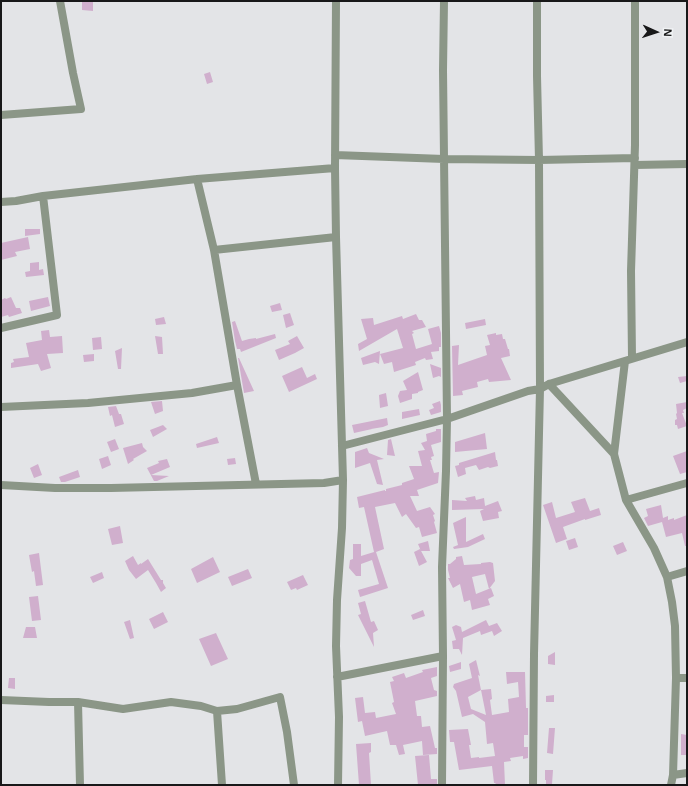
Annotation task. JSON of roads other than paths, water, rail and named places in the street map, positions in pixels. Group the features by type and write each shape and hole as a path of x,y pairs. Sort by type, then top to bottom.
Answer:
{"street":[{"path":"1,115 81,109 60,1"},
{"path":"336,1 336,237 343,480 336,646 339,716 338,785"},
{"path":"442,785 442,567 447,419 443,70 444,1"},
{"path":"533,785 540,389 537,1"},
{"path":"635,1 635,161 629,360 614,454 626,500 654,548 667,577 672,602 675,626 676,678 673,775 671,785"},
{"path":"335,155 635,161 687,164"},
{"path":"1,202 197,179 335,168"},
{"path":"197,179 214,250 237,385 256,484"},
{"path":"1,328 57,315 42,196"},
{"path":"214,250 336,237"},
{"path":"342,446 447,419 528,391 540,389 550,384 687,342"},
{"path":"550,384 614,454"},
{"path":"1,407 88,403 177,395 237,385"},
{"path":"1,485 55,488 111,488 324,483 343,480"},
{"path":"626,500 687,483"},
{"path":"667,577 687,570"},
{"path":"337,677 443,656"},
{"path":"676,678 687,678"},
{"path":"1,700 78,702 124,708 171,702 201,706 217,711 237,708 280,697 287,732 294,785"},
{"path":"78,702 80,785"},
{"path":"217,711 222,785"},
{"path":"673,775 687,773"}]}
